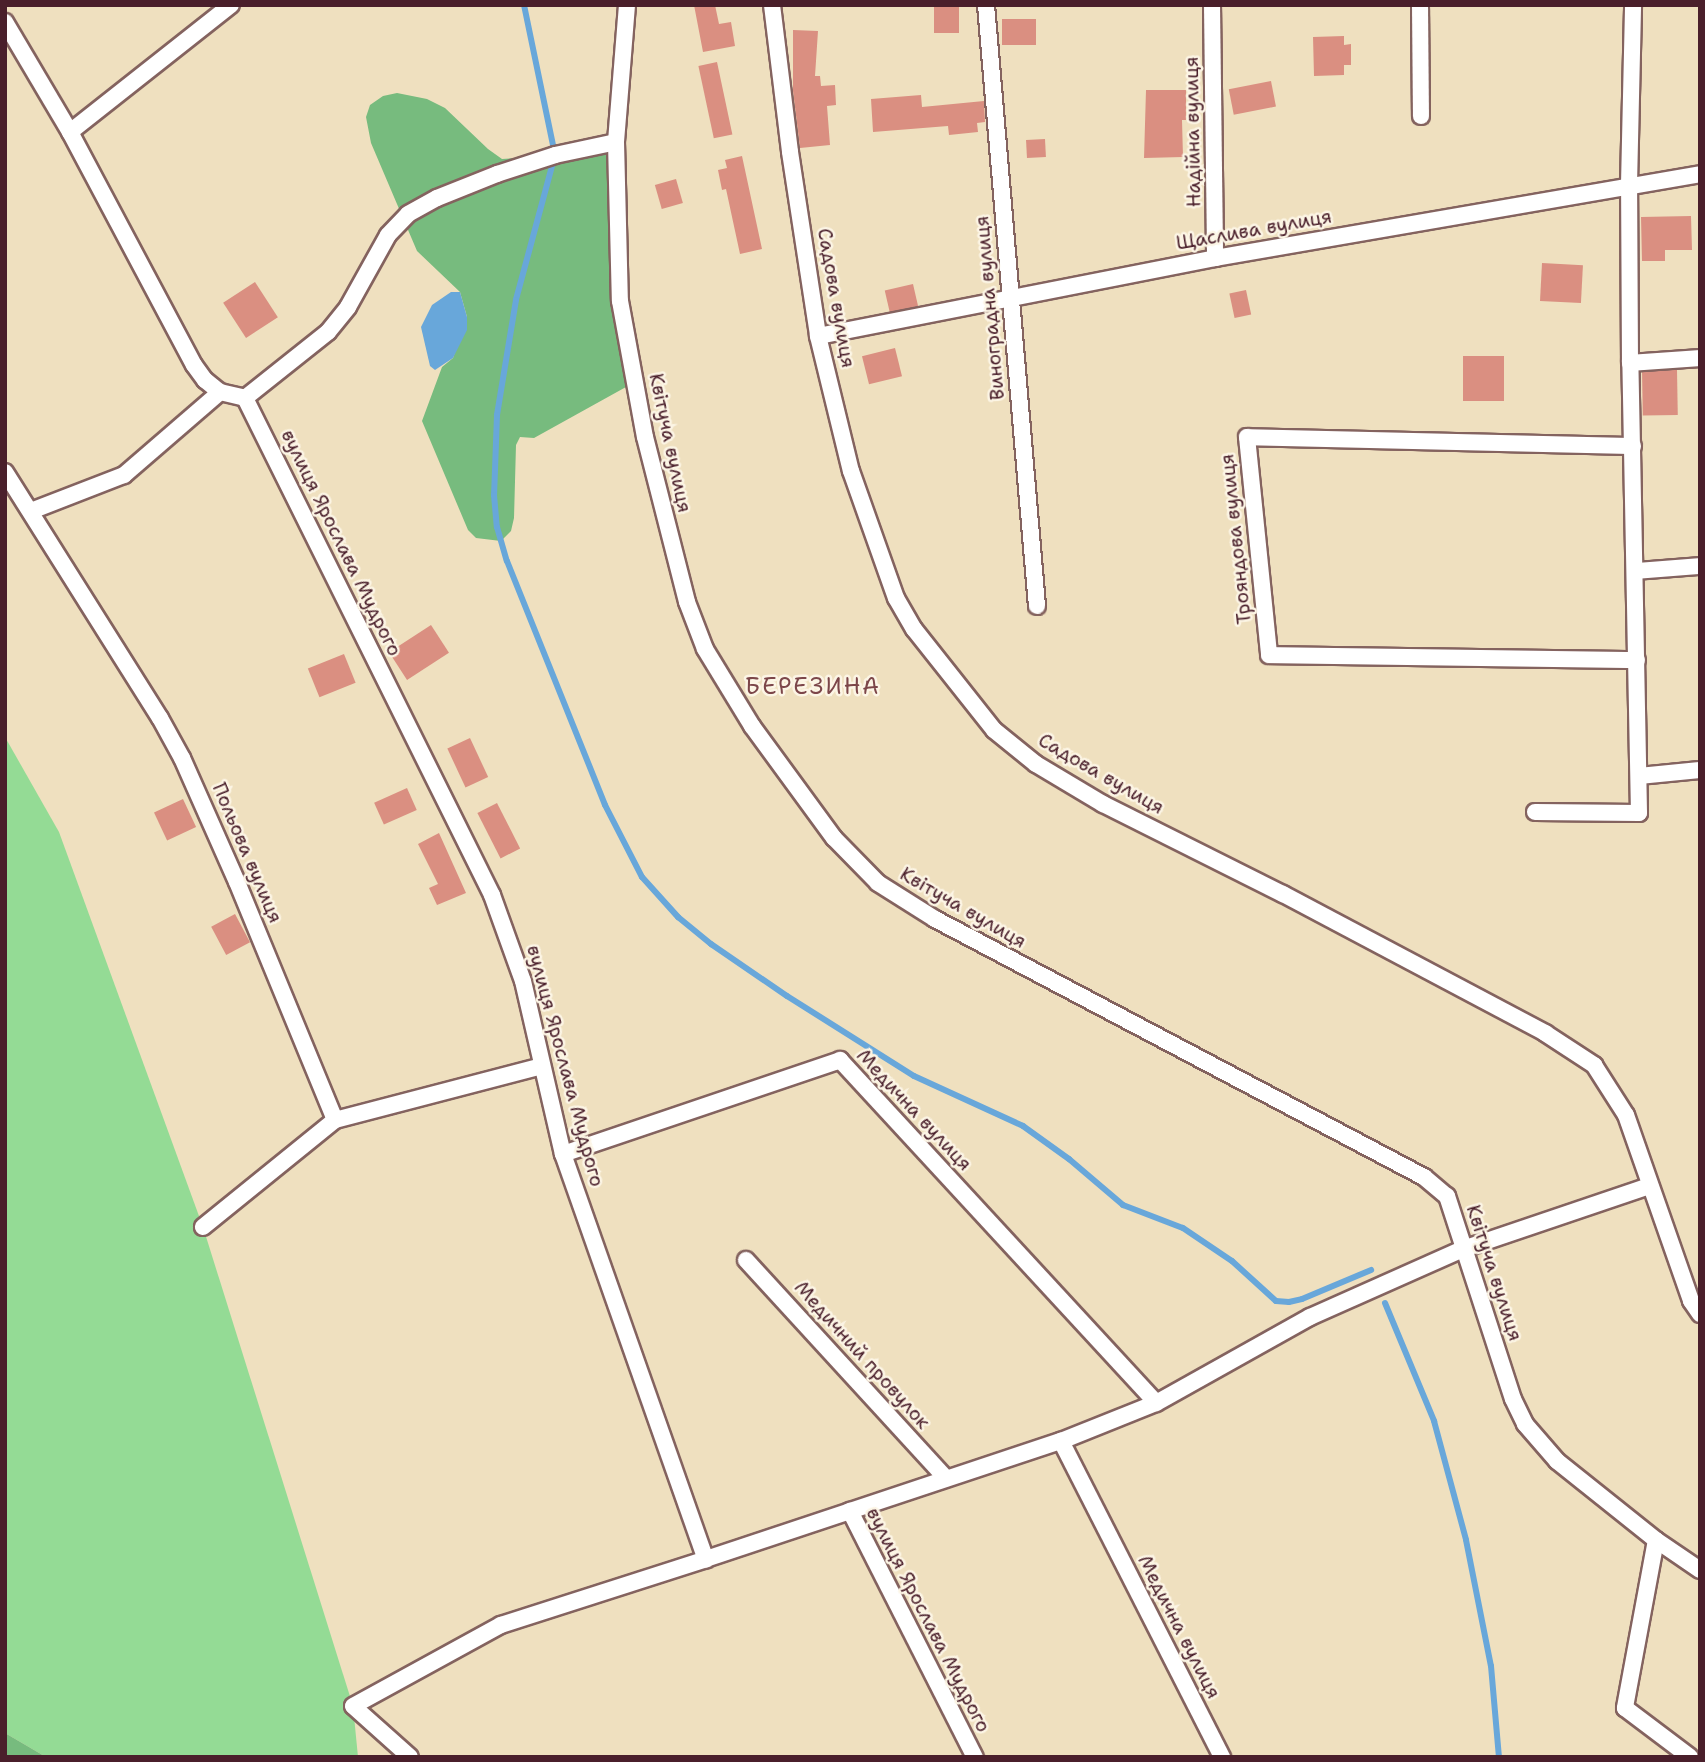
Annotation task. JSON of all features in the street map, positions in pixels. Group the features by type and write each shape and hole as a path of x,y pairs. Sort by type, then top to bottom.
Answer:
{"street":[{"path":"70,132 231,5"},
{"name":"Квітуча вулиця","path":"627,5 616,142 620,301 645,437 687,602 705,649 734,699 834,838 878,883 935,919 1424,1177 1447,1196 1513,1399 1525,1424 1557,1461 1656,1540 1700,1570"},
{"name":"Садова вулиця","path":"772,5 790,152 818,336 851,471 897,598 922,640 994,730 1014,749 1069,785 1545,1033 1594,1065 1626,1115 1691,1301 1700,1314"},
{"name":"Виноградна вулиця","path":"986,5 1037,606"},
{"name":"Надійна вулиця","path":"1212,5 1215,258"},
{"path":"1420,5 1421,116"},
{"path":"1535,813 1639,813 1630,363 1629,185 1633,5"},
{"path":"5,22 70,132 194,365 205,380 220,392 245,398 328,332 348,307 388,235 408,214 437,198 520,166 555,155 616,142"},
{"name":"Щаслива вулиця","path":"818,336 1215,258 1700,174"},
{"path":"1630,363 1700,358"},
{"path":"30,511 124,475 220,392"},
{"name":"вулиця Ярослава Мудрого","path":"245,398 492,895 523,981 563,1154 706,1559 850,1510 975,1757"},
{"name":"Трояндова вулиця","path":"1633,446 1247,437 1269,656 1637,660"},
{"name":"Польова вулиця","path":"5,472 160,718 182,758 237,882 335,1120"},
{"path":"1636,571 1700,566"},
{"path":"1639,776 1700,770"},
{"name":"Медична вулиця","path":"563,1154 840,1060 1156,1403"},
{"path":"203,1227 335,1120 542,1066"},
{"path":"850,1510 1060,1441 1156,1403 1310,1317 1463,1249 1649,1186"},
{"name":"Медичний провулок","path":"746,1260 946,1478"},
{"name":"Медична вулиця","path":"1060,1441 1222,1757"},
{"path":"1656,1540 1625,1708 1690,1757"},
{"path":"410,1757 353,1706 500,1625 706,1559"}],"green space":[{"path":"397,93 427,99 445,108 502,159 555,155 616,142 620,301 635,382 534,438 520,437 516,445 514,518 511,531 501,541 476,538 468,530 422,421 442,367 453,358 467,317 460,292 417,251 371,143 366,117 370,105 383,96"},
{"path":"5,737 59,832 203,1227 353,1706 358,1757 46,1757 5,1733"},
{"path":"5,1733 46,1757 5,1757"}],"water":[{"path":"451,292 460,292 467,317 467,330 453,358 435,370 430,366 421,327 432,305"}],"building":[{"path":"694,5 715,5 719,24 731,22 735,46 703,52"},
{"path":"934,5 959,5 959,33 934,33"},
{"path":"1002,19 1036,19 1036,45 1002,45"},
{"path":"793,30 818,31 815,76 820,76 821,86 835,85 836,105 827,106 830,145 800,148 793,91"},
{"path":"1344,36 1344,45 1351,44 1351,65 1344,65 1344,75 1314,76 1313,37"},
{"path":"717,62 732,134 714,138 698,66"},
{"path":"1271,81 1276,107 1234,115 1229,89"},
{"path":"1146,90 1186,90 1186,120 1182,120 1183,157 1144,158"},
{"path":"921,95 922,107 984,101 985,122 977,123 978,132 949,135 948,126 873,132 871,99"},
{"path":"1045,139 1046,157 1027,158 1026,140"},
{"path":"742,156 762,249 740,254 726,189 722,190 718,170 727,168 725,160"},
{"path":"676,179 683,203 662,209 655,185"},
{"path":"1691,216 1692,250 1665,250 1665,261 1642,261 1641,217"},
{"path":"1542,263 1583,265 1581,303 1540,301"},
{"path":"255,282 278,317 246,338 223,303"},
{"path":"913,284 918,306 890,313 885,291"},
{"path":"1246,290 1251,314 1235,318 1229,294"},
{"path":"895,348 902,376 869,384 862,356"},
{"path":"1463,356 1504,356 1504,401 1463,401"},
{"path":"1677,370 1678,415 1643,416 1642,371"},
{"path":"431,625 449,653 407,680 389,652"},
{"path":"344,654 356,683 319,697 308,669"},
{"path":"470,738 488,777 466,788 447,749"},
{"path":"407,788 417,810 384,825 374,803"},
{"path":"183,799 196,827 167,841 154,813"},
{"path":"497,803 520,848 501,858 477,813"},
{"path":"439,833 466,893 437,905 429,888 438,884 418,844"},
{"path":"235,914 250,942 226,955 211,927"}],"waterway":[{"path":"524,5 555,155 516,300 497,415 494,495 497,527 507,561 605,805 642,877 678,917 711,944 787,996 914,1076 1023,1126 1069,1159 1123,1205 1183,1228 1232,1261 1276,1301 1302,1299 1371,1270"},
{"path":"1385,1303 1434,1421 1466,1540 1491,1666 1499,1757"}],"district":[{"name":"БЕРЕЗИНА","path":"813,686"}]}
